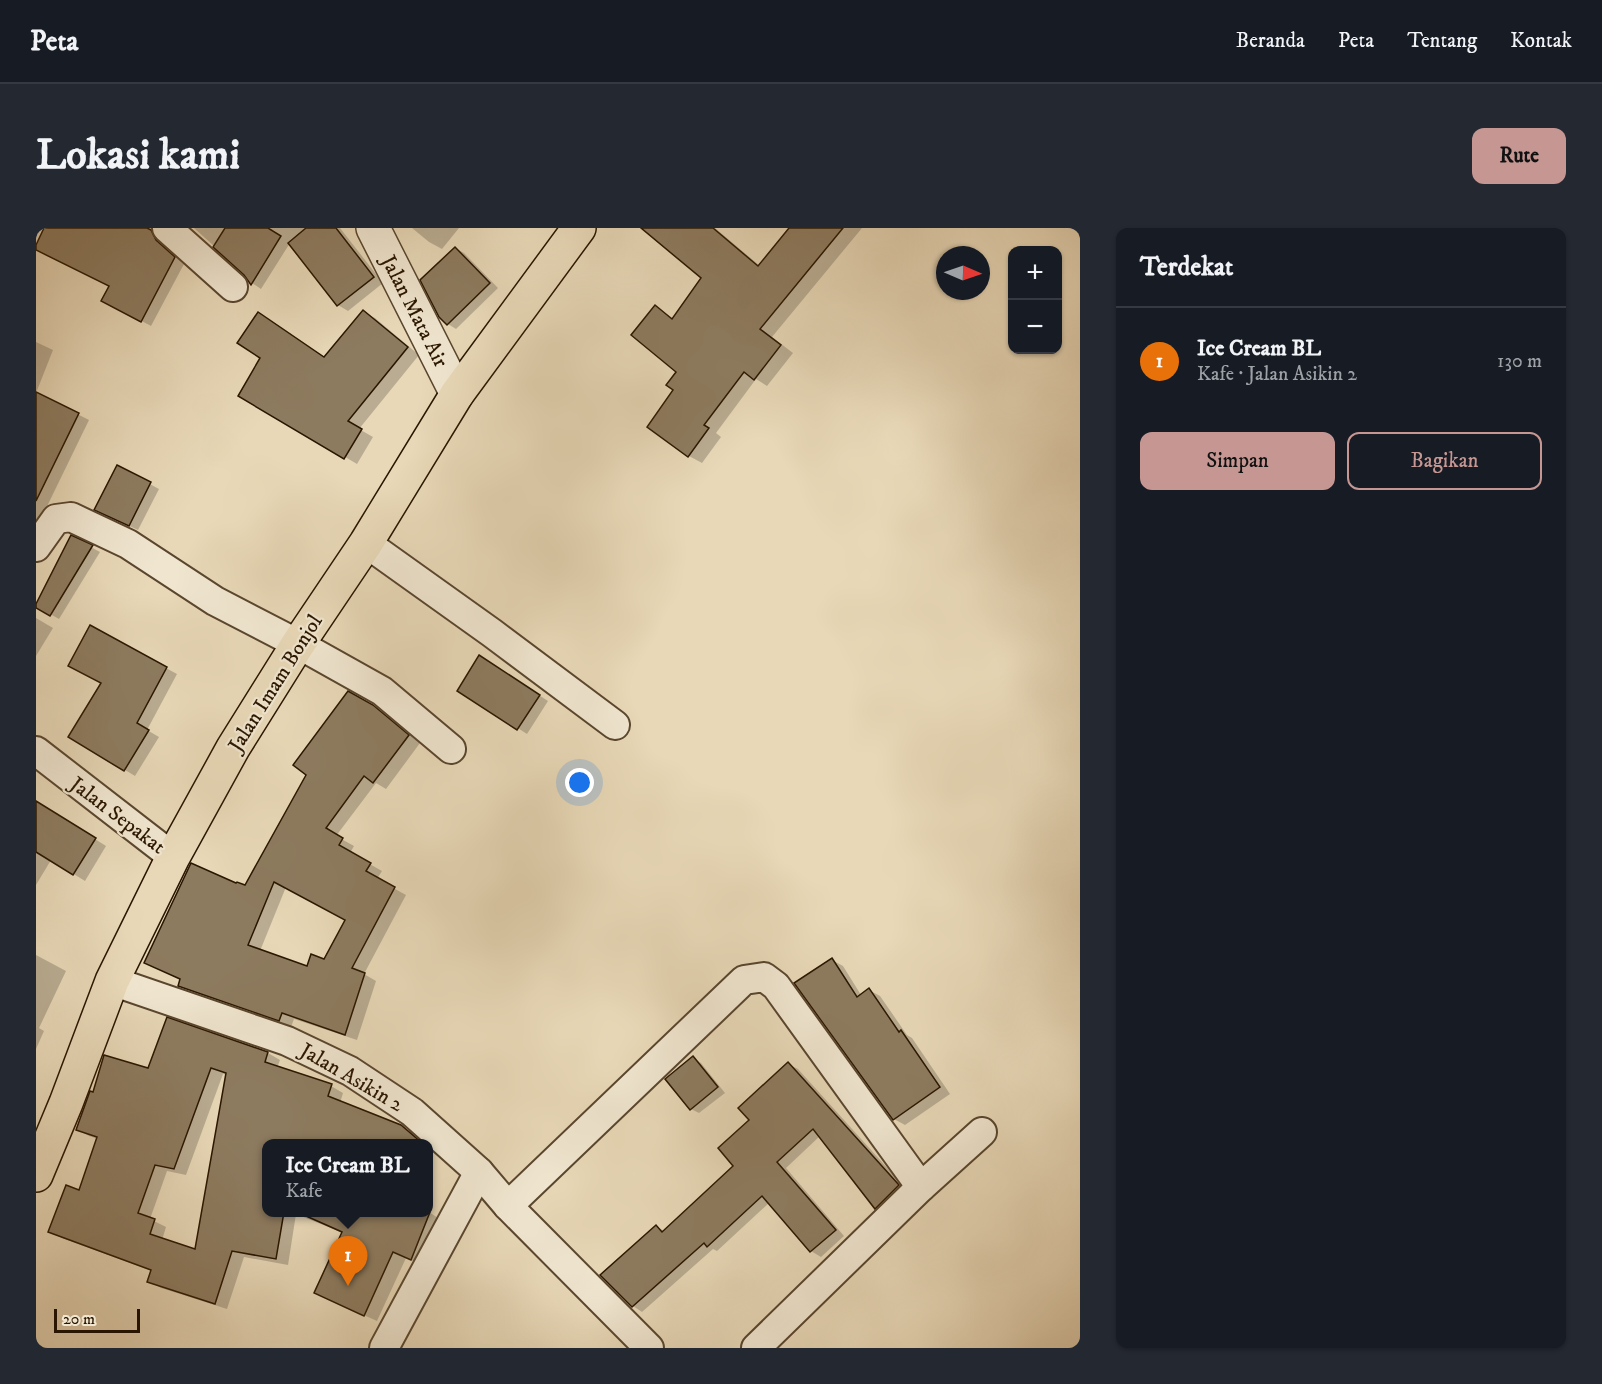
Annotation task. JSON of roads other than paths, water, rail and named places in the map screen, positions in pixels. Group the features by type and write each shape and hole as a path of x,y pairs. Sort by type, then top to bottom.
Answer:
{"highway":[{"name":"Jalan Imam Bonjol","path":"36,1175 112,981 173,857 233,748 298,644 366,543 457,394 579,228"}],"street":[{"path":"167,228 233,287"},
{"name":"Jalan Mata Air","path":"373,228 457,394"},
{"path":"36,547 56,519 71,517 128,544 215,601 298,644 382,692 451,749"},
{"path":"366,543 615,725"},
{"name":"Jalan Sepakat","path":"36,751 173,857"},
{"path":"508,1206 744,980 764,977 776,986 921,1187"},
{"name":"Jalan Asikin 2","path":"112,981 287,1041 350,1071 412,1112 479,1172 508,1206 649,1348"},
{"path":"756,1348 921,1187 982,1132"},
{"path":"384,1348 479,1172"}],"place":[{"name":"Ice Cream BL","path":"348,1286"}]}
